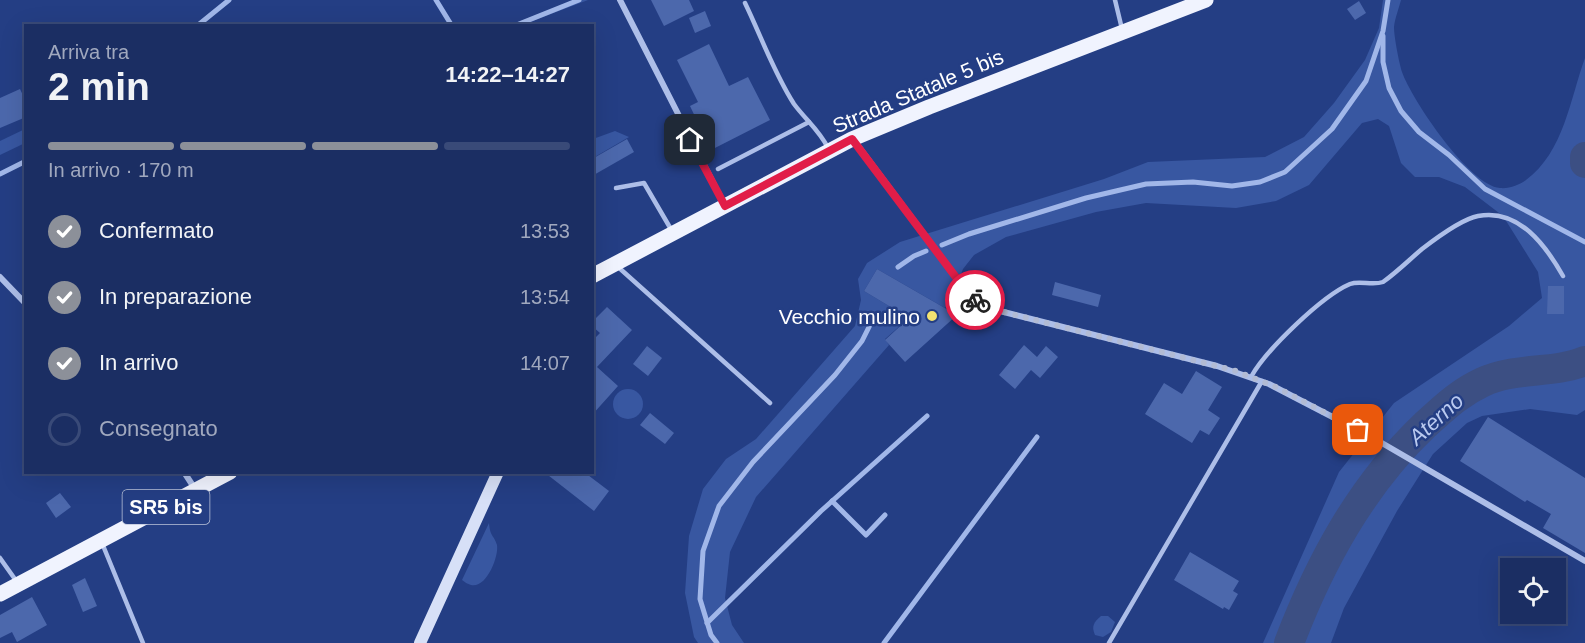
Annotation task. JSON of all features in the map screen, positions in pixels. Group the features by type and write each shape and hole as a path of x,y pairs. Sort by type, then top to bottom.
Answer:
{"main road":[{"name":"Strada Statale 5 bis","path":"594,275 852,139 1122,31 1206,0"},
{"name":"SR5 bis","path":"0,594 226,474"},
{"path":"420,643 497,474"}],"street":[{"path":"620,0 725,206"},
{"path":"852,139 964,288 980,304 1217,366 1262,381 1375,439 1585,561"},
{"path":"0,278 24,302"},
{"path":"185,474 196,491"}],"lane":[{"path":"1115,0 1122,31"},
{"path":"746,3 783,86 830,150"},
{"path":"718,169 809,122"},
{"path":"616,188 644,183 673,234"},
{"path":"1251,377 1264,356 1329,296 1354,283 1374,285 1383,282 1431,242 1474,217 1495,216 1524,228 1542,243 1563,276"},
{"path":"615,264 770,403"},
{"path":"1108,643 1262,381"},
{"path":"101,541 143,643"},
{"path":"0,558 19,584"}],"shaded area":[{"path":"574,0 588,0 525,24 514,24"},
{"path":"1383,0 1401,0 1394,27 1396,43 1402,72 1417,102 1458,158 1488,184 1500,188 1514,186 1526,180 1549,155 1564,124 1585,58 1585,410 1577,415 1530,409 1482,416 1467,423 1433,454 1397,511 1344,608 1331,643 1263,643 1339,472 1394,403 1509,326 1542,298 1538,272 1503,216 1465,187 1439,177 1415,177 1401,163 1389,126 1378,119 1362,123 1309,185 1276,201 1236,208 1146,203 1096,212 1006,237 974,255 963,269 953,296 945,308 877,269 864,291 909,318 885,339 889,345 756,497 730,552 725,598 732,625 744,643 698,643 694,637 685,593 689,536 703,489 726,459 756,439 855,326 861,300 858,279 867,263 900,242 1104,179 1148,162 1265,157 1304,137 1334,103 1365,60 1379,28"},
{"path":"24,129 24,143 0,155 0,141"},
{"path":"615,131 629,137 594,157 594,139"},
{"path":"628,389 634,390 642,398 642,410 634,418 628,419 622,418 614,410 613,404 614,398 622,390"},
{"path":"489,523 497,545 494,564 482,582 470,585 462,580"},
{"path":"1101,616 1108,616 1115,622 1111,632 1103,637 1095,635 1093,629 1095,622"}],"building":[{"path":"651,0 689,0 694,11 664,26"},
{"path":"1359,1 1366,13 1355,20 1347,9"},
{"path":"705,11 711,26 695,33 689,18"},
{"path":"709,44 729,86 748,77 770,120 711,150 690,106 698,102 677,60"},
{"path":"20,89 24,98 24,118 0,128 0,98"},
{"path":"627,139 634,152 594,175 594,158"},
{"name":"Vecchio mulino","path":"877,269 957,315 905,362 885,340 909,318 864,291"},
{"path":"1055,282 1101,295 1098,307 1052,295"},
{"path":"1548,286 1564,286 1564,314 1547,314"},
{"path":"607,307 632,330 597,367 618,386 594,413 594,339 600,333 594,328 594,320"},
{"path":"1024,345 1037,357 1046,346 1058,357 1040,378 1031,370 1015,389 999,375"},
{"path":"647,346 662,358 648,376 633,364"},
{"path":"1196,371 1222,387 1208,410 1220,418 1209,435 1200,430 1192,443 1145,414 1164,383 1182,394"},
{"path":"650,413 674,433 665,444 640,425"},
{"path":"1488,417 1585,478 1585,553 1543,528 1551,514 1527,500 1525,502 1460,461"},
{"path":"547,474 587,474 609,491 594,511"},
{"path":"60,493 71,507 56,518 46,503"},
{"path":"1190,552 1239,581 1233,591 1238,594 1229,610 1224,607 1223,609 1174,580"},
{"path":"85,578 97,606 83,612 72,585"},
{"path":"32,597 47,625 17,642 12,632 0,638 0,615"}],"waterway":[{"path":"199,24 229,0"},
{"path":"436,0 451,24"},
{"path":"519,24 579,0"},
{"path":"942,245 969,234 1086,198 1146,184 1193,182 1232,186 1260,182 1285,172 1332,129 1366,81 1383,31 1388,0"},
{"path":"1383,36 1383,62 1389,88 1401,111 1419,132 1449,155 1485,189 1585,242"},
{"name":"Aterno","path":"1585,157 1585,163"},
{"path":"0,174 24,162"},
{"path":"898,267 926,251"},
{"path":"717,643 711,635 700,599 703,551 719,506 753,462 835,375 862,341 875,315"},
{"name":"Aterno","path":"1289,643 1314,583 1362,499 1381,473 1425,425 1459,396 1474,386 1495,377 1560,368 1585,361"},
{"path":"707,623 821,511 927,416"},
{"path":"884,643 1037,437"},
{"path":"832,501 866,535 885,515"}],"way so far":[{"path":"975,300 996,310 1236,371 1276,387 1358,430"}],"place":[{"name":"Vecchio mulino","path":"932,316"}],"route":[{"path":"690,140 725,206 852,139 975,300"}]}
